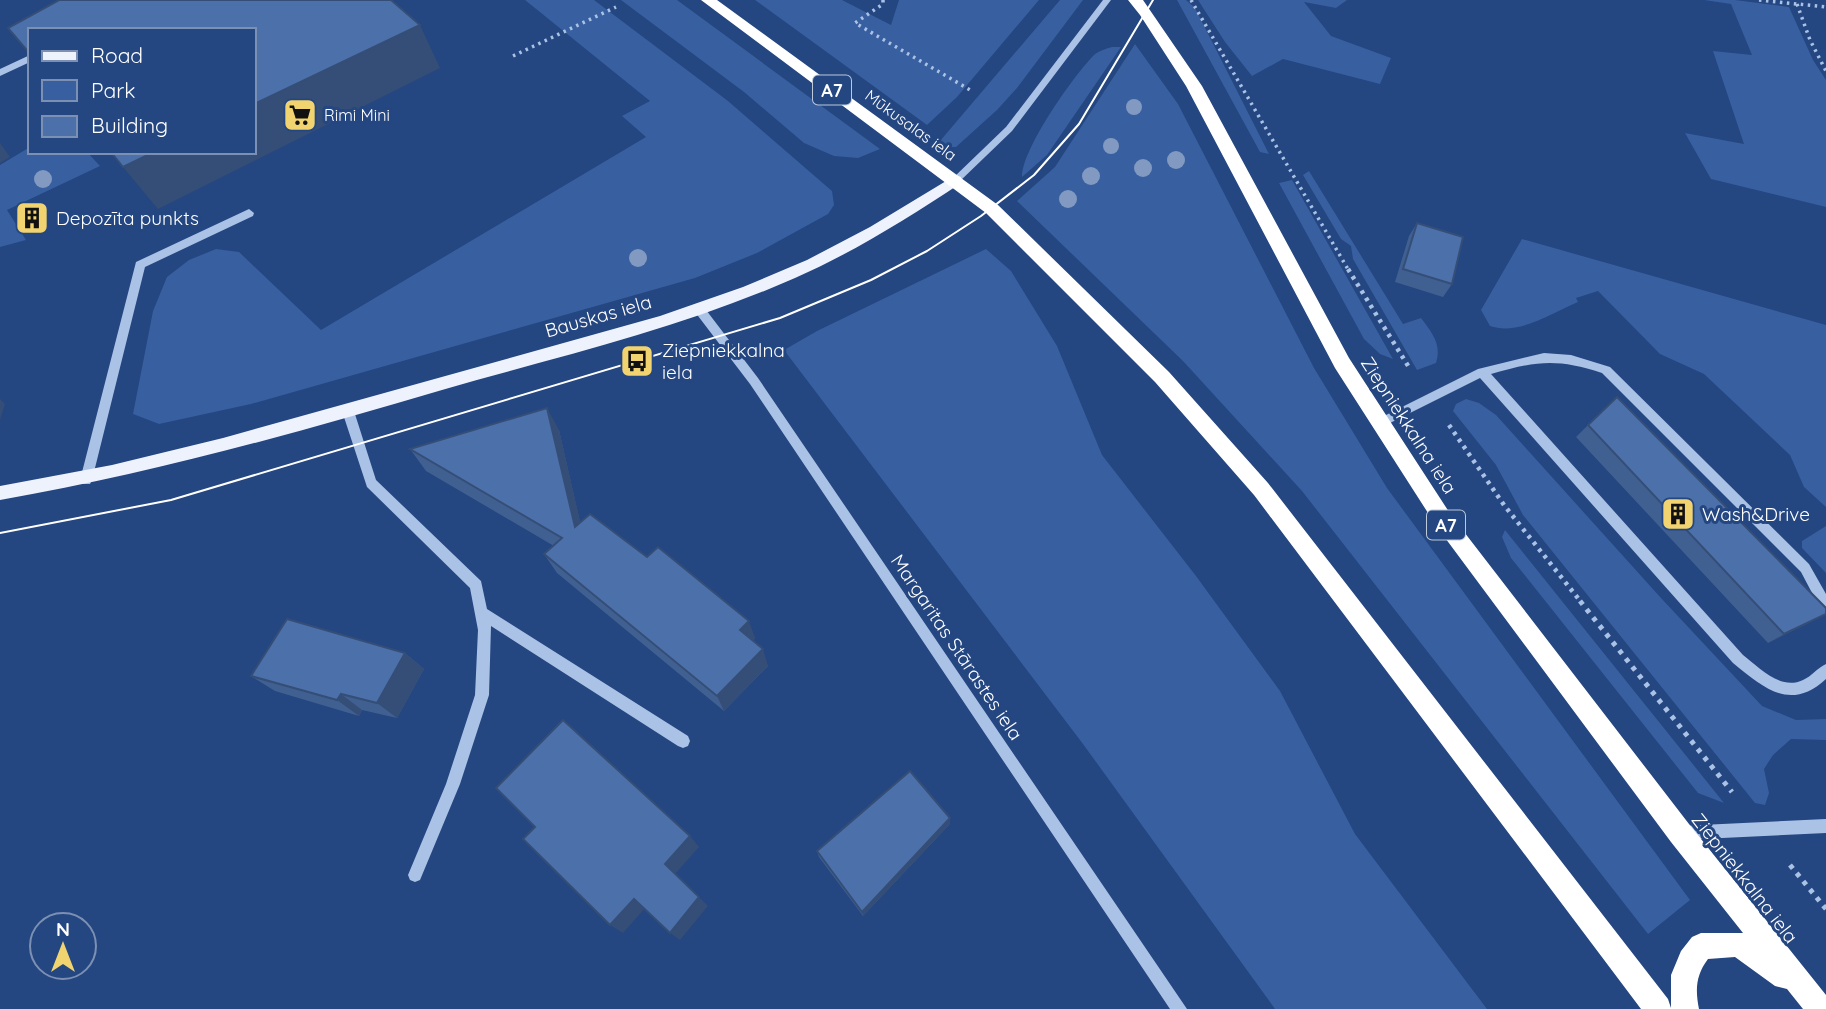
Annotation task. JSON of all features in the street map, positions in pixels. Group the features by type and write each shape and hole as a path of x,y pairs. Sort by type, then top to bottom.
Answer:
{"highway":[{"name":"Mūkusalas iela","path":"708,0 956,180"},
{"name":"Ziepniekkalna iela","path":"1135,0 1146,12 1194,86 1342,363 1444,521 1680,833 1819,1009"},
{"name":"A7","path":"956,180 992,208 1152,368 1261,489 1658,1009"},
{"path":"1685,1009 1681,992 1687,963 1701,946 1738,944 1802,987"}],"main road":[{"name":"Bauskas iela","path":"0,493 86,480 216,449 699,309 790,274 884,227 956,180"}],"street":[{"name":"Bauskas iela","path":"956,180 1009,129 1108,0"},
{"path":"2,69 28,59"},
{"path":"86,480 140,265 249,213"},
{"name":"Margaritas Stārastes iela","path":"699,309 754,382 1180,1009"},
{"path":"1380,423 1482,372 1544,355 1575,359 1606,370 1805,568 1826,606"},
{"path":"1482,372 1738,659 1774,686 1801,691 1814,683 1826,670"},
{"path":"348,411 371,483 476,585 485,630 482,695 453,784 415,875"},
{"path":"482,613 683,741"},
{"path":"1680,833 1826,826"}],"path":[{"path":"884,0 883,4 855,23 972,91"},
{"path":"1191,0 1391,342 1504,505 1826,909"},
{"path":"1759,0 1826,7"},
{"path":"1797,4 1810,40 1826,71"},
{"path":"513,56 616,7"}],"green space":[{"path":"525,0 594,0 728,101 832,191 834,205 828,214 757,253 695,278 251,404 159,424 133,414 153,311 167,277 189,260 216,249 239,252 321,330 646,137 622,116 650,101"},
{"path":"621,0 677,0 880,149 858,158 834,156 804,143 744,92"},
{"path":"755,0 842,0 891,25 899,0 1039,0 957,97 927,125"},
{"path":"1060,0 1083,0 1017,88 956,147 949,147 940,141"},
{"path":"1177,0 1186,0 1195,8 1269,154 1260,152"},
{"path":"1198,0 1347,0 1336,8 1304,2 1331,36 1391,58 1380,84 1283,59 1252,76 1225,42"},
{"path":"1704,0 1735,0 1789,7 1813,60 1826,80 1826,207 1711,179 1685,133 1744,144 1713,51 1752,55 1731,4"},
{"path":"1135,44 1178,104 1314,368 1387,488 1690,900 1648,934 1302,491 1183,361 1017,201 1055,167"},
{"path":"1112,47 1121,47 1047,155 1022,177 1030,149 1061,97 1093,56"},
{"path":"28,148 28,154 89,154 100,166 7,210 26,240 0,247 0,165"},
{"path":"1309,171 1403,324 1421,318 1429,329 1437,344 1436,363 1417,370 1353,259 1351,246 1341,239 1303,175"},
{"path":"1292,180 1393,359 1380,354 1364,339 1279,183"},
{"path":"1522,239 1826,325 1826,507 1804,487 1790,455 1704,374 1660,354 1598,291 1576,298 1578,302 1523,326 1490,326 1481,310"},
{"path":"986,249 1011,271 1057,346 1102,455 1196,576 1280,691 1355,834 1487,1009 1275,1009 1083,744 784,350 817,331"},
{"path":"1466,399 1479,403 1496,415 1762,706 1796,720 1826,719 1826,740 1791,739 1773,755 1764,769 1769,793 1765,805 1755,803 1523,515 1496,465 1453,411 1456,404"},
{"path":"1826,526 1826,573 1802,548 1802,541"},
{"path":"1505,530 1724,803 1698,793 1511,558 1502,537"}],"building":[{"path":"59,0 391,0 420,25 256,103 256,28 28,28 28,52 8,28"},
{"path":"113,154 150,154 123,167"},
{"path":"1417,223 1463,237 1452,284 1403,269"},
{"path":"1617,397 1826,608 1826,614 1784,634 1588,425"},
{"path":"547,408 575,527 590,514 647,557 658,547 749,621 740,630 763,649 717,696 544,554 562,538 410,449"},
{"path":"287,619 405,653 377,703 341,694 337,700 251,676"},
{"path":"563,720 690,836 665,864 699,897 670,933 634,899 610,925 523,839 535,827 496,788"},
{"path":"910,771 950,818 862,912 817,851"}],"tram line":[{"path":"0,533 171,500 780,318 871,280 927,251 981,216 1034,175 1079,124 1153,0"}],"place":[{"name":"Rimi Mini","path":"300,115"},
{"name":"Depozīta punkts","path":"32,218"},
{"name":"Ziepniekkalna iela","path":"637,361"},
{"name":"Wash&Drive","path":"1678,514"}]}
